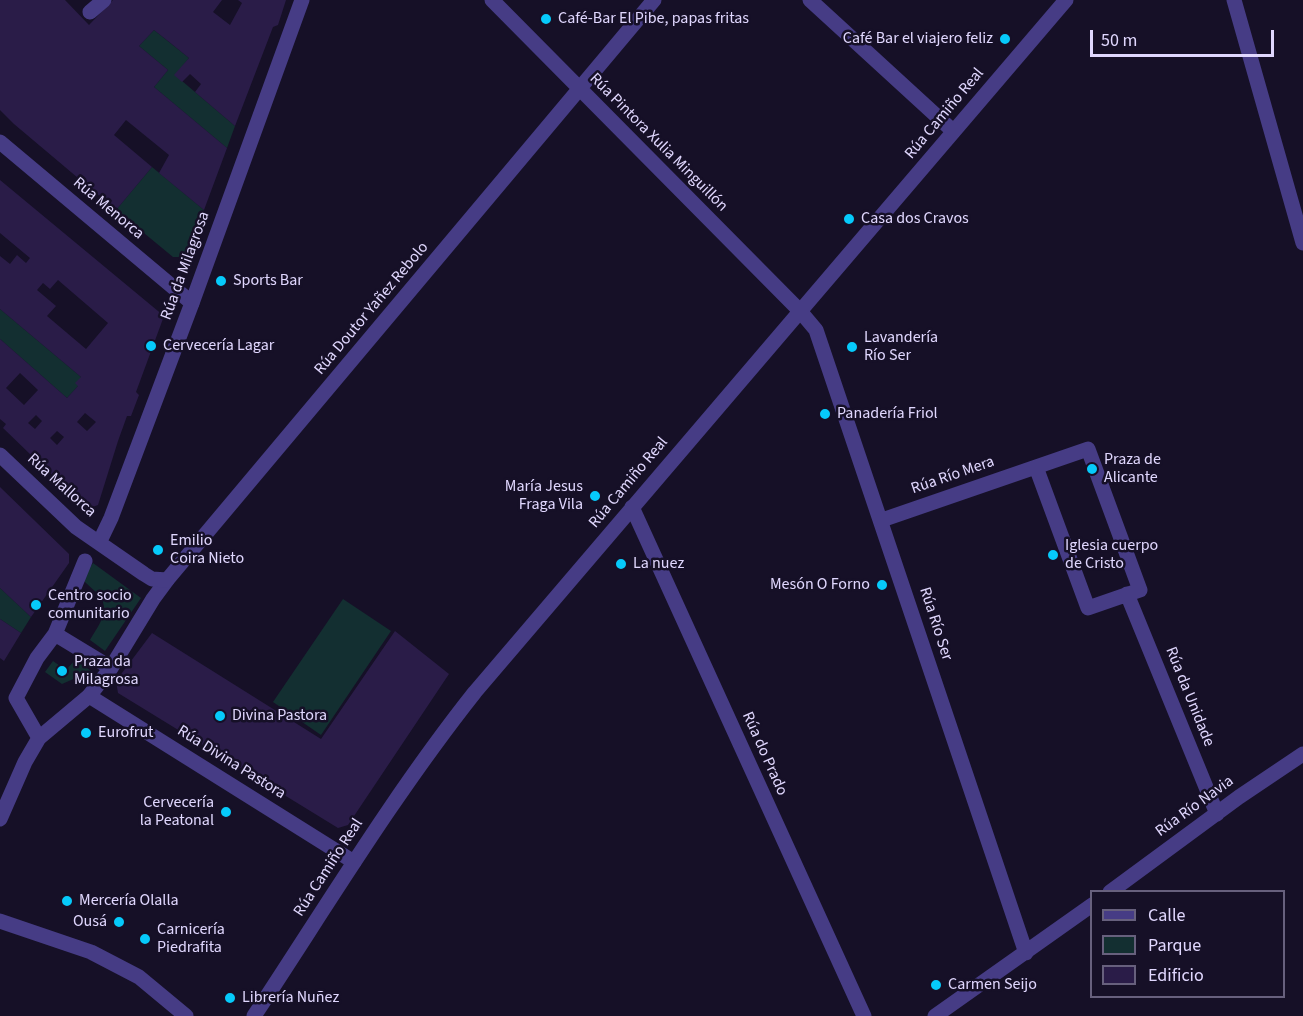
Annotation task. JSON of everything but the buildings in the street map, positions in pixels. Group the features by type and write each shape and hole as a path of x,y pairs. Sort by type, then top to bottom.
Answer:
{"street":[{"path":"90,12 104,0"},
{"name":"Rúa da Milagrosa","path":"99,543 111,518 192,303 302,0"},
{"name":"Rúa Pintora Xulia Minguillón","path":"492,0 800,311"},
{"name":"Rúa Doutor Yañez Rebolo","path":"166,580 654,0"},
{"path":"810,0 953,131"},
{"name":"Rúa Camiño Real","path":"254,1016 439,737 632,507 1066,0"},
{"path":"1234,0 1303,243"},
{"name":"Rúa Menorca","path":"0,142 192,303"},
{"name":"Rúa Río Ser","path":"800,311 816,330 882,520 1026,953"},
{"path":"1088,449 1140,590 1088,608 1036,467 1088,449"},
{"name":"Rúa Mallorca","path":"0,455 76,526 99,543"},
{"name":"Rúa Río Mera","path":"882,520 1036,467"},
{"name":"Rúa do Prado","path":"632,507 864,1016"},
{"path":"99,543 152,579 166,580"},
{"path":"39,738 16,698 38,658 55,634 85,561"},
{"path":"0,819 25,762 39,738 89,696 111,668 166,580"},
{"name":"Rúa da Unidade","path":"1128,594 1217,814"},
{"path":"55,634 111,668"},
{"name":"Rúa Divina Pastora","path":"89,696 354,862"},
{"name":"Rúa Río Navia","path":"1111,890 1303,754"},
{"path":"935,1016 1090,906"},
{"path":"0,921 91,952 139,977 186,1016"}],"green space":[{"path":"154,30 189,58 175,75 235,126 227,148 154,87 168,70 139,46"},
{"path":"152,167 204,210 186,257 173,257 116,210"},
{"path":"0,309 81,377 78,386 67,398 0,339"},
{"path":"93,563 141,598 105,651 90,640 104,611 100,597 82,579"},
{"path":"0,588 31,617 21,633 0,619"},
{"path":"343,599 391,631 321,735 273,702"},
{"path":"75,660 94,673 86,682 78,677 62,684 45,672 53,661 66,670"}],"place":[{"name":"Café-Bar El Pibe, papas fritas","path":"546,19"},
{"name":"Café Bar el viajero feliz","path":"1005,39"},
{"name":"Casa dos Cravos","path":"849,219"},
{"name":"Sports Bar","path":"221,281"},
{"name":"Cervecería Lagar","path":"151,346"},
{"name":"Lavandería Río Ser","path":"852,347"},
{"name":"Panadería Friol","path":"825,414"},
{"name":"Praza de Alicante","path":"1092,469"},
{"name":"María Jesus Fraga Vila","path":"595,496"},
{"name":"Emilio Coira Nieto","path":"158,550"},
{"name":"Iglesia cuerpo de Cristo","path":"1053,555"},
{"name":"La nuez","path":"621,564"},
{"name":"Mesón O Forno","path":"882,585"},
{"name":"Centro socio comunitario","path":"36,605"},
{"name":"Praza da Milagrosa","path":"62,671"},
{"name":"Divina Pastora","path":"220,716"},
{"name":"Eurofrut","path":"86,733"},
{"name":"Cervecería la Peatonal","path":"226,812"},
{"name":"Mercería Olalla","path":"67,901"},
{"name":"Ousá","path":"119,922"},
{"name":"Carnicería Piedrafita","path":"145,939"},
{"name":"Carmen Seijo","path":"936,985"},
{"name":"Librería Nuñez","path":"230,998"}]}
